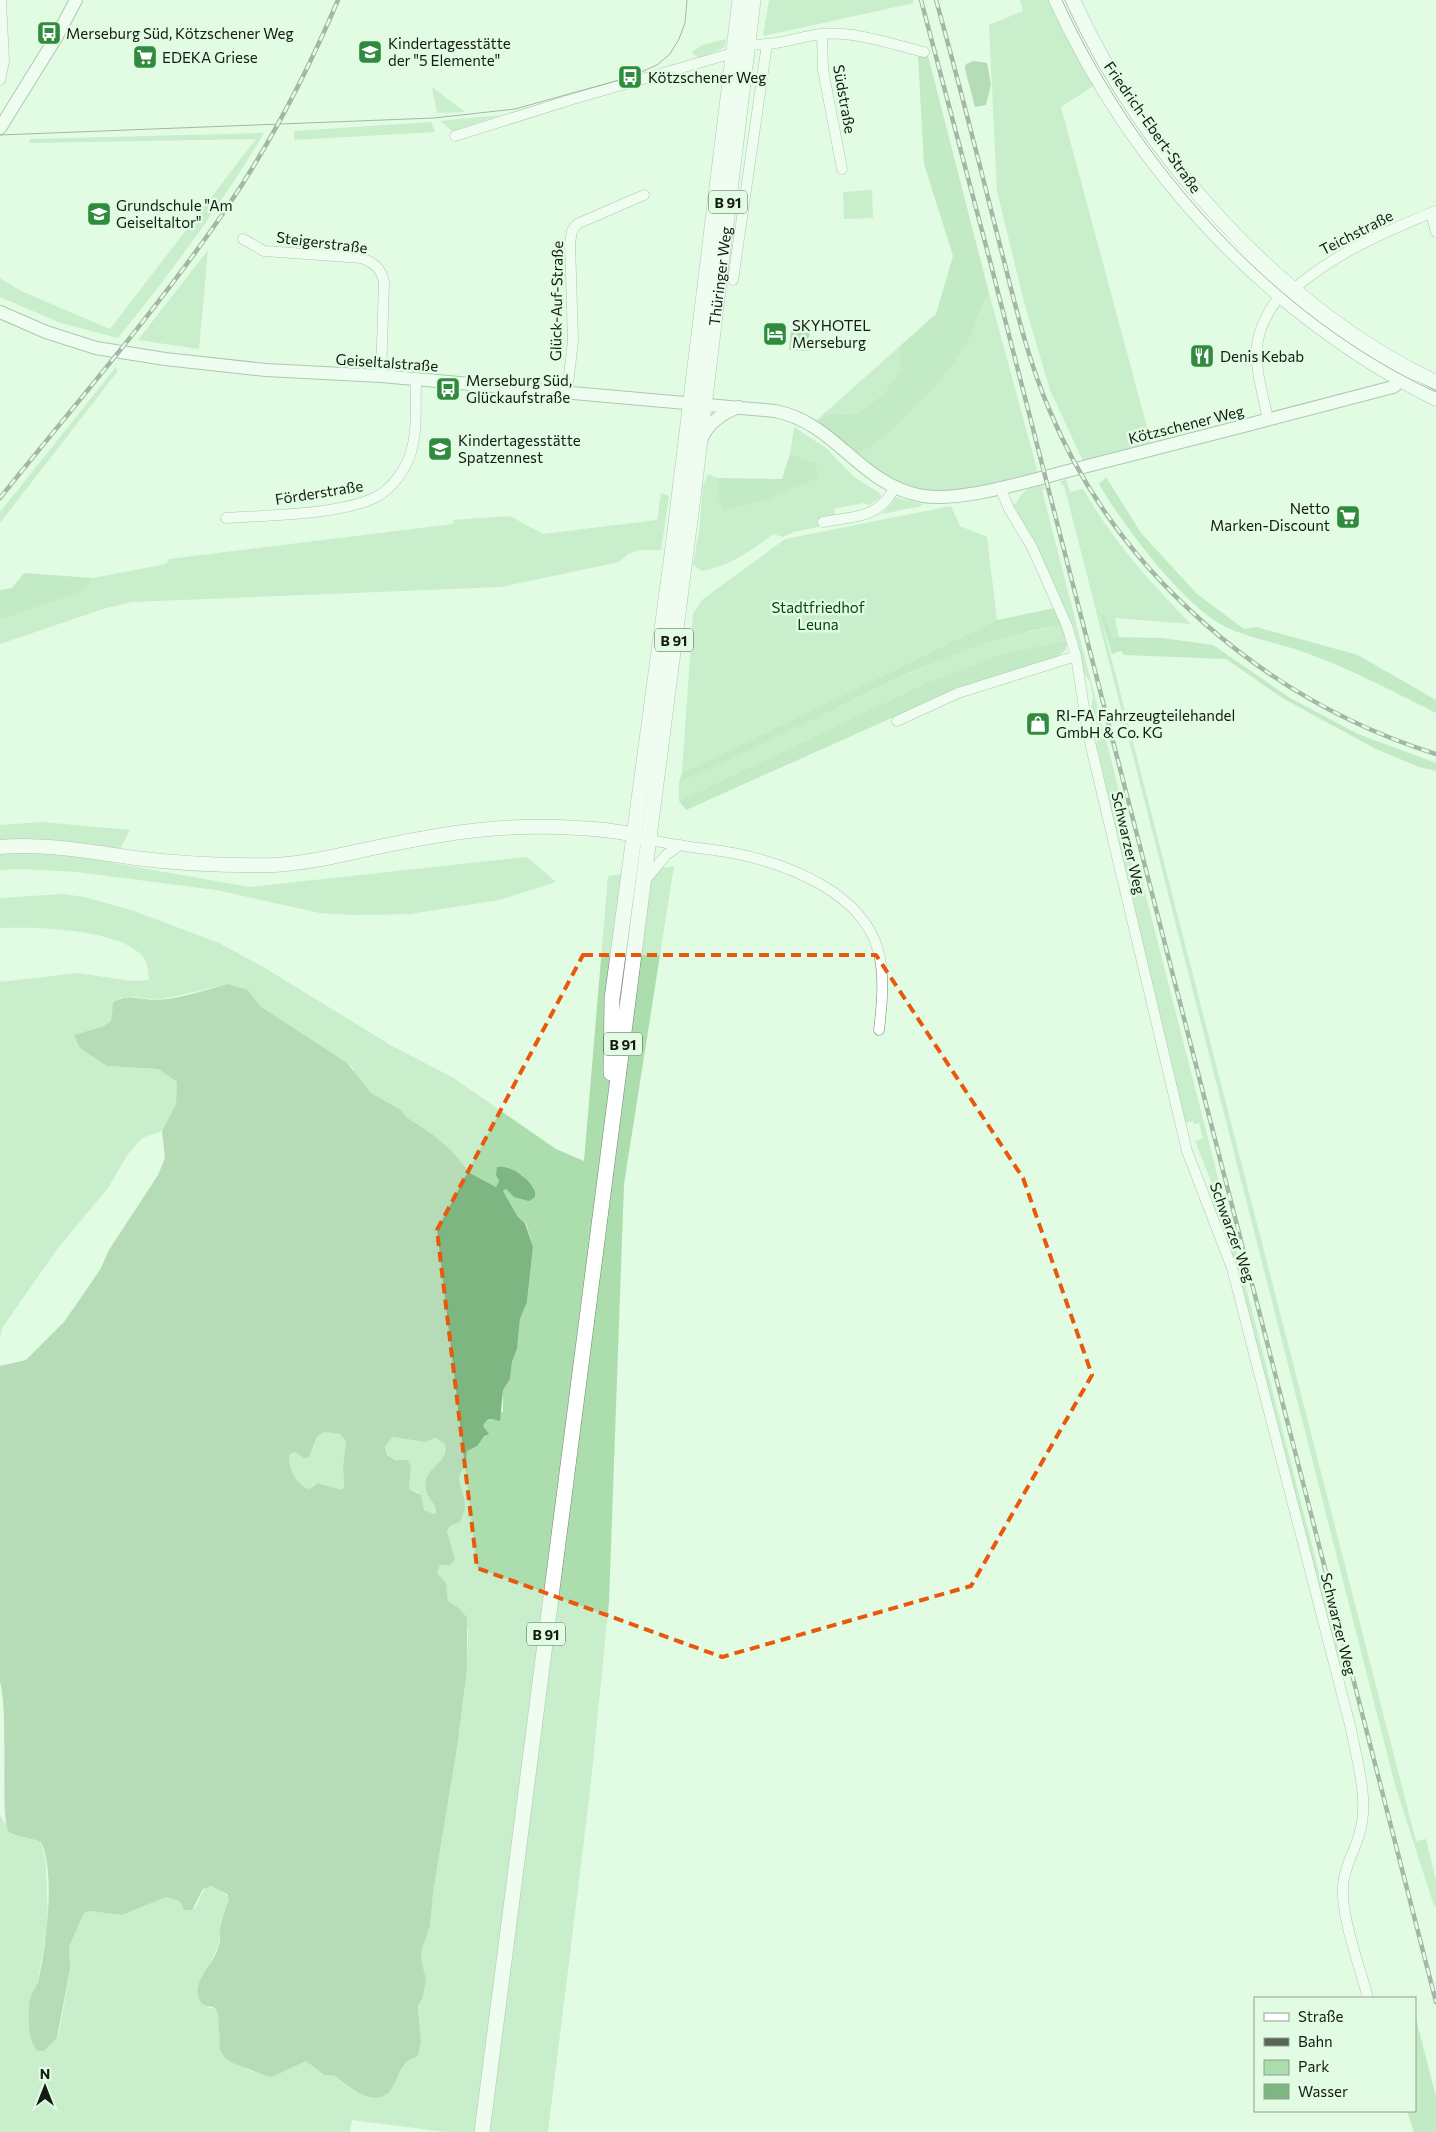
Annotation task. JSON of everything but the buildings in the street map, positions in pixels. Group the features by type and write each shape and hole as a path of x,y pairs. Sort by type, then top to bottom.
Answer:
{"main road":[{"name":"Thüringer Weg","path":"697,404 732,56 740,0"},
{"name":"Thüringer Weg","path":"697,404 731,239 753,0"},
{"name":"Friedrich-Ebert-Straße","path":"1056,0 1101,85 1159,169 1211,231 1279,297 1346,346 1401,381 1436,399"},
{"name":"Friedrich-Ebert-Straße","path":"1073,0 1114,78 1169,160 1248,248 1294,288 1343,326 1412,370 1436,382"},
{"name":"B 91","path":"610,1143 612,999 641,836 699,445 697,404"},
{"name":"B 91","path":"482,2132 642,884 641,836 672,555 697,404"},
{"path":"0,847 62,848 195,863 268,865 332,856 447,832 505,826 549,826 612,830 641,836"}],"street":[{"path":"0,80 4,62 2,0"},
{"path":"0,128 58,36 76,0"},
{"path":"748,44 767,44 822,34 846,34 924,52"},
{"name":"Südstraße","path":"822,34 823,70 842,170"},
{"name":"Thüringer Weg","path":"733,280 731,239 767,44"},
{"path":"455,136 684,66 726,55 732,56"},
{"name":"Glück-Auf-Straße","path":"567,393 574,341 570,243 572,231 577,224 644,195"},
{"path":"1434,212 1436,232"},
{"name":"Teichstraße","path":"1294,288 1315,270 1338,256 1434,212"},
{"name":"Steigerstraße","path":"243,239 264,250 362,258 374,263 382,272 384,282 381,376"},
{"path":"1268,420 1256,361 1256,345 1259,329 1265,314 1279,297"},
{"name":"Geiseltalstraße","path":"0,312 46,332 96,348 266,370 381,376 741,407 789,414 807,422 833,439 866,471 895,487 922,496 962,496"},
{"name":"Kötzschener Weg","path":"962,496 1394,387 1412,370"},
{"name":"Förderstraße","path":"226,518 318,510 359,504 378,496 392,484 403,470 411,453 414,439 416,380"},
{"path":"699,445 705,431 714,420 729,410 741,407"},
{"path":"823,522 878,510 888,500 895,487"},
{"name":"Schwarzer Weg","path":"1000,487 1009,509 1032,547 1067,626 1076,656 1088,734 1187,1150 1232,1268 1351,1729 1361,1782 1362,1820 1359,1835 1346,1869 1344,1905 1368,1997"},
{"path":"897,721 958,693 1076,656"},
{"path":"641,836 772,862 828,890 855,910 870,930 879,951 882,973 879,1030"},
{"path":"642,884 659,862 680,845"}],"highlighted area":[{"path":"583,955 876,955 1023,1178 1092,1375 971,1586 722,1657 477,1568 437,1230"}],"green space":[{"path":"769,0 913,0 914,3 763,36"},
{"path":"1020,0 1051,0 1095,85 1061,107 1151,442 1147,446 1086,461 1083,461 1050,390 1024,302 997,191 989,25 1023,11"},
{"path":"726,39 725,47 699,59 692,52 702,45"},
{"path":"432,87 465,112 437,113"},
{"path":"501,115 452,131 440,121"},
{"path":"431,122 435,132 294,140 294,131"},
{"path":"264,133 195,238 118,338 61,323 0,297 0,278 21,291 110,329 256,139 29,143 30,139"},
{"path":"872,190 873,218 844,219 843,192"},
{"path":"208,250 199,349 138,340"},
{"path":"989,293 1038,473 961,491 941,492 921,491 903,486 881,475 858,455 900,422 936,384 966,341"},
{"path":"900,346 900,370 884,393 859,413 833,414 817,420"},
{"path":"116,367 117,372 0,523 0,512"},
{"path":"794,427 826,448 854,477 881,494 880,498 869,505 863,503 834,509 835,515 820,518 822,526 793,532 783,537 773,534 748,552 722,566 702,571 693,565 699,531 703,486 708,474 718,478 717,493 722,510 815,463 790,454"},
{"path":"1066,479 1070,492 1083,489 1119,543 1191,624 1115,618 1119,638 1111,637 1105,614 1100,614 1416,1841 1426,1839 1436,1881 1436,1905 1434,1906 1395,1785 1064,485 1061,485 1061,481"},
{"path":"1043,485 1045,489 1042,490 1343,1666 1338,1667 1236,1266 1226,1234 1212,1202 1218,1199 1195,1141 1203,1138 1199,1123 1194,1124 1193,1121 1185,1123 1096,743 1099,729 1090,716 1093,697 1090,682 1084,673 1074,628 1042,557 1013,504 1017,503 1021,495 1027,490"},
{"path":"661,493 669,496 661,550 640,550 628,554 619,562 501,587 132,602 106,608 0,644 0,620 84,591 93,578 166,564 169,559 453,524 453,520 510,516 543,534 657,520"},
{"path":"895,497 922,504 922,506 881,514 892,504"},
{"name":"Stadtfriedhof Leuna","path":"951,506 960,526 987,537 997,620 682,773 693,614 702,600 785,539"},
{"path":"1063,625 1067,640 1002,654 930,681 679,801 679,783 886,684 958,652 999,638"},
{"path":"42,822 130,830 113,863 250,887 527,857 556,882 499,900 410,914 354,915 320,913 216,890 77,872 22,869 0,870 0,825"},
{"path":"674,866 624,1184 609,1602 590,1791 548,2132 446,2132 352,2120 350,2132 0,2132 0,1815 12,1834 41,1842 46,1863 48,1923 37,1985 30,2000 30,2025 34,2048 44,2051 57,2038 70,1968 69,1947 84,1913 89,1911 122,1915 166,1897 179,1901 182,1908 195,1908 206,1886 220,1890 229,1900 221,1920 219,1946 203,1976 209,2008 215,2008 219,2013 219,2040 225,2058 251,2071 272,2077 306,2061 324,2075 336,2076 352,2090 372,2096 386,2095 406,2063 413,2059 421,2041 418,2006 423,1997 426,1979 421,1959 422,1949 430,1926 433,1893 457,1748 467,1670 468,1629 459,1608 448,1601 447,1591 437,1573 440,1565 455,1560 447,1531 465,1503 459,1477 466,1463 467,1451 484,1431 485,1421 495,1419 503,1411 503,1390 510,1379 512,1362 517,1349 520,1319 527,1302 533,1247 526,1223 518,1217 503,1191 506,1189 514,1197 534,1188 522,1175 496,1175 499,1181 496,1187 470,1173 452,1151 432,1134 406,1117 401,1110 371,1093 355,1074 352,1067 260,1006 248,990 228,984 159,1000 135,997 119,998 112,1009 112,1021 104,1026 74,1035 107,1066 158,1069 177,1082 176,1104 162,1131 142,1138 128,1154 108,1188 58,1248 2,1328 0,1338 0,982 78,973 131,981 149,980 144,958 133,948 117,941 76,931 0,928 0,898 63,894 84,897 131,910 219,943 265,968 392,1046 452,1077 556,1149 584,1161 608,876"},
{"path":"324,1432 340,1434 346,1442 343,1466 344,1487 340,1491 321,1483 310,1489 305,1487 297,1480 290,1465 289,1455 295,1452 311,1453 317,1437"},
{"path":"393,1437 425,1442 436,1438 444,1442 445,1448 442,1460 430,1475 425,1486 436,1513 424,1510 418,1492 409,1489 411,1468 388,1455 385,1446"}],"shaded area":[{"path":"918,56 928,56 989,293 969,338 934,388 889,433 858,455 817,420 833,414 859,413 884,393 900,370 900,346 936,314 953,256 924,164"},
{"path":"790,454 815,463 819,477 769,499 722,511 717,493 718,478 782,479"},
{"path":"1106,477 1141,533 1197,594 1244,629 1256,627 1358,655 1436,700 1436,713 1342,667 1299,650 1236,631 1209,617 1174,584 1123,521 1099,484"},
{"path":"24,573 93,578 84,591 0,620 0,590 12,588"},
{"path":"1055,608 1063,625 1004,638 919,669 679,783 682,773 997,620"},
{"path":"1100,614 1105,614 1112,637 1162,638 1213,645 1290,698 1358,734 1436,763 1436,771 1419,767 1374,748 1284,699 1226,659 1124,655 1121,651 1112,654"},
{"path":"1067,640 1066,650 1055,658 961,687 686,810 679,801 930,681 1002,654"},
{"path":"1416,2019 1436,2097 1436,2132 1414,2132 1407,2112 1416,2112"}],"water":[{"path":"974,61 987,63 991,85 986,105 975,107 965,69 966,64"},
{"path":"792,320 799,320 810,329 808,351 789,350"},
{"path":"228,984 248,990 260,1006 347,1063 371,1093 401,1110 406,1117 432,1134 452,1151 470,1173 496,1187 499,1181 496,1175 497,1167 508,1168 525,1178 535,1192 535,1197 529,1201 514,1197 506,1189 503,1191 518,1217 525,1223 533,1247 527,1302 520,1319 517,1349 512,1362 510,1379 503,1390 500,1421 490,1419 486,1421 483,1426 489,1434 484,1436 477,1446 467,1451 466,1463 459,1477 465,1504 463,1515 460,1522 450,1526 447,1531 455,1559 450,1565 440,1565 437,1573 446,1583 448,1601 459,1608 467,1618 467,1670 457,1748 433,1893 430,1926 422,1949 421,1959 426,1979 423,1997 418,2006 421,2041 418,2055 405,2063 390,2091 384,2096 377,2098 354,2091 336,2076 324,2075 306,2061 272,2077 233,2063 225,2058 220,2050 218,2013 215,2008 202,2004 198,1996 200,1981 213,1960 220,1943 221,1922 229,1900 227,1894 211,1886 203,1889 192,1910 184,1910 179,1901 166,1897 122,1915 89,1911 84,1913 69,1947 70,1968 57,2038 44,2051 38,2051 34,2047 30,2035 30,2000 38,1982 44,1950 49,1891 46,1855 41,1842 8,1831 6,1820 4,1716 0,1682 0,1366 26,1360 64,1322 100,1270 109,1250 158,1175 165,1158 162,1131 176,1104 177,1082 158,1069 107,1066 80,1048 74,1035 104,1026 111,1021 113,1003 124,998 167,999","holes":["324,1432 340,1434 346,1442 343,1466 344,1487 341,1490 318,1483 310,1489 305,1487 297,1480 290,1465 289,1455 295,1452 304,1458 309,1457 317,1437","393,1437 425,1442 436,1438 444,1443 445,1454 428,1475 425,1485 436,1513 424,1510 421,1495 409,1489 411,1468 408,1460 396,1460 387,1455 385,1446"]}],"tram line":[{"path":"0,135 434,118 515,109 630,77 657,65 670,54 679,39 685,23 687,0"},
{"path":"1062,0 1093,60 1129,119 1170,175 1216,229 1266,278 1319,322 1376,360 1436,392"}],"railway":[{"path":"0,498 116,356 200,247 226,209 258,159 287,108 338,0"},
{"path":"921,0 990,261 1436,2002"},
{"path":"936,0 1018,315 1035,372 1049,409 1078,469 1114,525 1157,577 1205,624 1257,665 1314,701 1374,731 1436,754"}],"place":[{"name":"Merseburg Süd, Kötzschener Weg","path":"49,33"},
{"name":"Kindertagesstätte der \"5 Elemente\"","path":"370,52"},
{"name":"EDEKA Griese","path":"145,57"},
{"name":"Kötzschener Weg","path":"630,77"},
{"name":"Grundschule \"Am Geiseltaltor\"","path":"99,214"},
{"name":"SKYHOTEL Merseburg","path":"775,334"},
{"name":"Denis Kebab","path":"1202,356"},
{"name":"Merseburg Süd, Glückaufstraße","path":"448,389"},
{"name":"Kindertagesstätte Spatzennest","path":"440,449"},
{"name":"Netto Marken-Discount","path":"1348,517"},
{"name":"RI-FA Fahrzeugteilehandel GmbH & Co. KG","path":"1038,724"}]}
